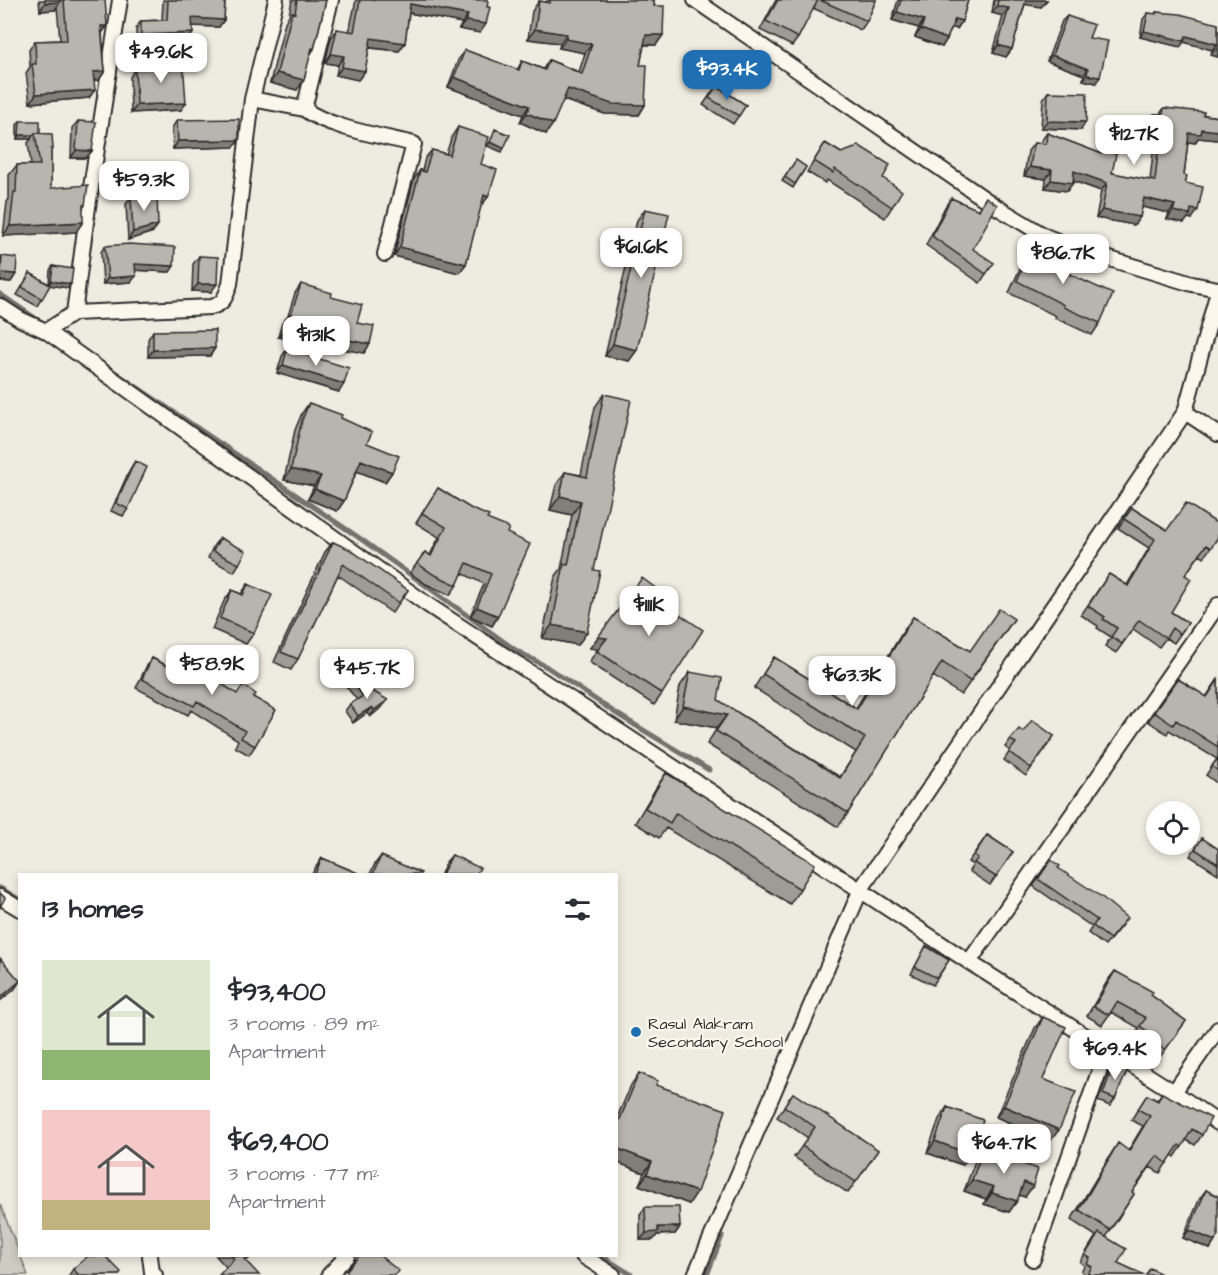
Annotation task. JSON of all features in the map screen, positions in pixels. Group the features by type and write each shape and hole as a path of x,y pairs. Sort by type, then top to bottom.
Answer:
{"street":[{"path":"74,313 120,0"},
{"path":"46,331 74,313 188,309 220,305 230,284 252,99 276,0"},
{"path":"304,109 331,0"},
{"path":"695,0 995,206 1045,236 1080,250 1218,290 1185,412 861,889 695,1275"},
{"path":"252,99 304,109 334,124 414,144 385,254"},
{"path":"0,306 20,319 46,331 428,605 969,962 1174,1092 1218,1123"},
{"path":"1185,412 1218,434"},
{"path":"969,962 1218,605"},
{"path":"0,897 18,908"},
{"path":"1174,1092 1218,1029"},
{"path":"1033,1259 1107,1049"},
{"path":"150,1257 152,1272 155,1275"},
{"path":"329,1275 346,1257"},
{"path":"585,1257 613,1275"}],"shaded area":[{"path":"0,1204 18,1250 18,1257 21,1257 28,1275 0,1275"}],"building":[{"path":"45,0 60,0 60,2 45,3"},
{"path":"64,0 105,0 107,26 101,26 105,71 93,72 95,90 36,94 32,64 36,64 35,41 67,40"},
{"path":"168,0 225,0 224,20 192,18 193,33 141,35 141,21 167,20"},
{"path":"297,0 326,0 304,80 277,73"},
{"path":"360,0 488,0 487,7 490,7 486,24 466,21 468,15 410,4 405,43 371,38 365,71 342,67 344,56 331,54 337,29 354,32"},
{"path":"550,0 654,0 654,6 664,6 663,35 646,35 640,65 647,65 645,105 612,104 568,89 553,124 527,113 529,106 454,77 465,50 519,70 522,61 545,70 549,60 582,74 592,44 566,39 567,34 535,29 539,1 550,3"},
{"path":"778,0 818,0 798,38 766,21"},
{"path":"820,0 876,0 867,21"},
{"path":"901,0 968,0 962,21 955,19 947,39 921,29 924,20 897,12"},
{"path":"998,0 1026,0 1012,49 998,45 1009,8 997,6"},
{"path":"1156,12 1180,14 1218,24 1218,50 1215,49 1217,44 1186,36 1184,41 1144,31 1148,13 1156,14"},
{"path":"1067,16 1094,25 1089,38 1108,41 1100,77 1087,75 1088,69 1052,55"},
{"path":"183,61 186,103 137,105 135,69 160,68 160,62"},
{"path":"716,86 746,105 739,116 709,98"},
{"path":"1048,92 1087,93 1086,122 1047,121"},
{"path":"1164,108 1204,112 1203,115 1218,117 1218,131 1202,129 1201,134 1189,133 1185,183 1203,187 1198,210 1191,209 1190,215 1173,211 1175,205 1144,198 1140,217 1102,210 1107,183 1074,171 1073,183 1051,180 1052,170 1030,167 1034,143 1046,144 1047,133 1102,154 1103,151 1116,154 1112,173 1155,181 1160,134 1152,134 1154,114 1163,115"},
{"path":"239,119 239,140 178,141 177,120"},
{"path":"20,121 40,121 40,133 19,135"},
{"path":"78,121 96,122 92,151 76,150"},
{"path":"458,127 489,137 481,164 497,170 488,197 484,195 466,264 400,247 420,170 425,172 432,150 450,155"},
{"path":"495,129 510,135 504,148 490,142"},
{"path":"35,133 52,134 51,188 88,185 85,205 83,205 83,222 10,226 14,192 16,192 17,165 40,165"},
{"path":"825,143 841,153 858,145 890,165 883,178 902,191 892,207 835,169 833,173 814,161"},
{"path":"796,160 806,167 795,184 785,177"},
{"path":"157,195 158,225 133,232 131,197"},
{"path":"986,197 997,205 973,249 994,263 986,274 932,236 951,198 979,210"},
{"path":"645,209 669,214 637,350 613,344"},
{"path":"129,244 175,247 174,266 135,264 136,276 108,278 105,246"},
{"path":"1032,245 1064,257 1062,263 1068,266 1067,273 1113,294 1100,323 1063,307 1064,305 1017,281"},
{"path":"2,256 17,258 16,274 1,273"},
{"path":"199,256 218,257 217,284 198,284"},
{"path":"53,266 73,269 71,284 51,281"},
{"path":"30,273 50,285 42,299 22,287"},
{"path":"301,284 332,293 331,297 362,305 357,323 374,326 370,344 285,328"},
{"path":"215,330 215,348 153,350 153,331"},
{"path":"287,349 349,368 344,384 283,365"},
{"path":"604,394 631,400 594,570 600,571 587,632 552,625 564,564 568,565 581,501 560,496 565,472 587,477"},
{"path":"309,403 342,415 341,418 372,432 367,443 399,456 392,472 361,460 344,501 315,489 321,476 291,469 302,420"},
{"path":"135,461 147,467 128,509 116,503"},
{"path":"438,488 470,508 489,516 487,519 509,528 507,533 530,544 498,616 477,607 491,574 467,563 457,585 433,574 417,563 425,552 431,556 446,527 422,513"},
{"path":"1186,503 1218,524 1218,537 1211,548 1206,545 1185,575 1191,579 1171,612 1188,623 1180,634 1172,628 1166,638 1139,620 1122,644 1111,637 1117,628 1088,606 1109,574 1128,586 1155,539 1124,519 1132,508 1167,530"},
{"path":"220,538 246,551 239,564 213,551"},
{"path":"333,542 349,549 408,590 399,603 343,564 298,659 281,652"},
{"path":"642,578 673,601 669,607 703,630 662,694 597,651 607,638 598,637"},
{"path":"248,584 272,595 254,633 220,618 232,590 243,595"},
{"path":"999,609 1014,619 970,681 942,662 848,813 716,731 727,715 683,706 690,672 722,678 718,700 840,778 865,738 763,674 774,657 857,709 913,617 970,651"},
{"path":"152,658 169,667 173,660 190,669 193,663 212,673 210,676 237,694 243,685 256,694 253,697 276,710 255,746 241,738 245,731 197,701 194,706 142,679"},
{"path":"350,678 388,700 374,710 372,707 358,716 350,704 363,696"},
{"path":"1178,679 1207,697 1218,680 1218,747 1176,720 1173,725 1154,712"},
{"path":"1032,720 1054,736 1031,768 1009,752 1016,743 1010,740 1019,729 1023,732"},
{"path":"1218,758 1218,771 1212,766"},
{"path":"666,773 815,864 800,889 676,813 670,823 645,808"},
{"path":"987,835 1013,852 996,877 974,863 978,858 974,855"},
{"path":"1202,838 1218,849 1218,864 1200,852"},
{"path":"452,855 480,868 477,873 443,873"},
{"path":"381,856 421,873 373,873"},
{"path":"322,858 358,873 315,873"},
{"path":"1051,860 1060,866 1058,868 1103,898 1127,918 1110,939 1093,926 1097,920 1038,879"},
{"path":"0,893 5,898 0,907"},
{"path":"926,946 949,960 937,978 915,967"},
{"path":"0,958 18,979 18,983 0,998"},
{"path":"1115,971 1153,992 1151,995 1186,1021 1165,1050 1147,1037 1150,1033 1140,1026 1146,1018 1117,1002 1109,1015 1094,1007"},
{"path":"1043,1017 1066,1027 1043,1079 1076,1092 1059,1130 1004,1106"},
{"path":"1114,1063 1128,1069 1115,1099 1103,1094"},
{"path":"639,1073 658,1081 656,1085 726,1110 697,1192 647,1174 652,1162 618,1149 618,1124"},
{"path":"793,1093 878,1150 856,1182 802,1146 815,1127 784,1106"},
{"path":"1162,1093 1211,1118 1202,1135 1192,1129 1182,1147 1179,1145 1167,1163 1157,1156 1132,1192 1134,1194 1110,1230 1079,1210 1118,1143 1129,1151 1150,1116 1138,1109 1147,1095 1158,1101"},
{"path":"947,1107 983,1120 970,1154 935,1141"},
{"path":"983,1150 1038,1169 1033,1186 1024,1182 1017,1201 992,1193 994,1187 972,1180"},
{"path":"1206,1190 1218,1196 1218,1235 1215,1241 1189,1230"},
{"path":"645,1207 679,1207 680,1227 658,1227 658,1232 646,1233"},
{"path":"1099,1233 1126,1249 1118,1263 1144,1275 1091,1275 1088,1273 1092,1267 1087,1264 1090,1258 1085,1255"},
{"path":"87,1257 106,1257 121,1272 119,1275 79,1275 73,1269"},
{"path":"231,1257 247,1257 244,1259 259,1275 219,1275 234,1259"},
{"path":"358,1257 381,1257 399,1271 395,1275 350,1275 346,1271"},
{"path":"1150,1268 1163,1275 1146,1275"}],"waterway":[{"path":"0,294 41,322"},
{"path":"103,364 358,537 517,651 547,667 617,714 709,770"},
{"path":"0,888 18,899"},
{"path":"707,1275 722,1236"},
{"path":"603,1257 632,1275"}],"place":[{"name":"Rasul Alakram Secondary School","path":"636,1032"}]}
